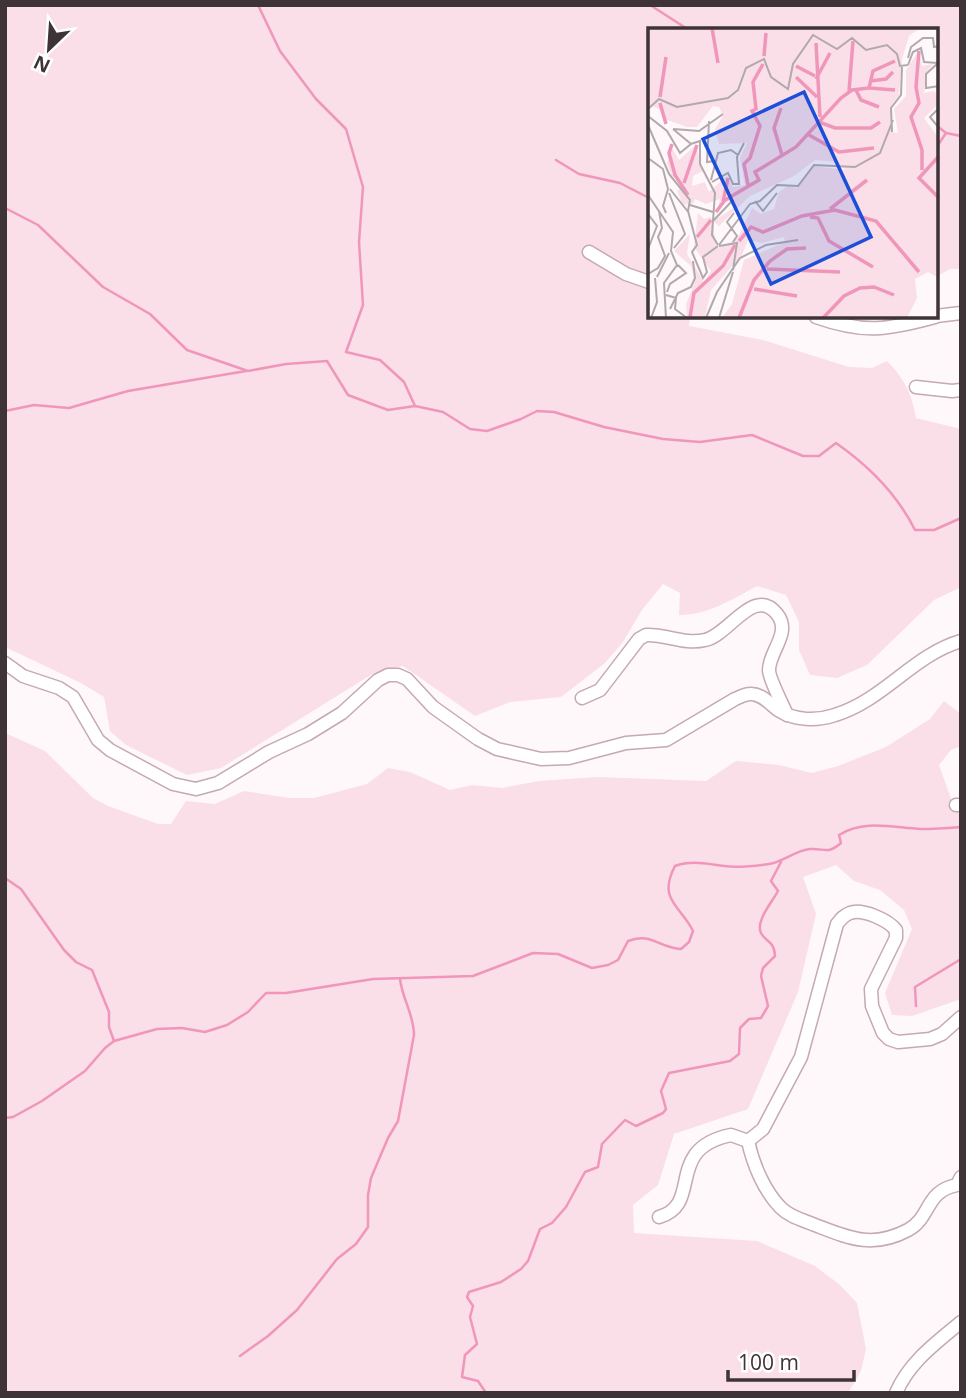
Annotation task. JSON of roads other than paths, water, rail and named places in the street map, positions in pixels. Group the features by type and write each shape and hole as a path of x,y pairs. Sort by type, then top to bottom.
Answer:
{"street":[{"path":"589,252 626,274 648,282"},
{"path":"938,317 961,313"},
{"path":"820,318 872,330 899,327 932,318"},
{"path":"916,387 961,390"},
{"path":"582,698 600,690 639,639 646,635 686,641 707,640 724,631 748,609 760,604 771,608 781,623 782,632 770,661 769,674 787,715"},
{"path":"5,663 23,676 59,688 73,697 98,740 110,750 173,784 196,789 218,783 270,752 308,734 342,713 378,680 388,675 407,679 433,707 497,749 557,760 626,743 666,740 747,694 761,697 796,718 816,719 836,715 861,705 936,650 961,641"},
{"path":"748,1141 763,1129 801,1057 837,924 844,915 861,912 890,924 896,930 896,938 874,978 870,995 879,1025 889,1039 906,1043 930,1039 942,1034 961,1017"},
{"path":"659,1217 673,1209 684,1192 688,1166 698,1150 731,1135 748,1141"},
{"path":"748,1141 755,1166 783,1210 854,1240 871,1241 911,1229 936,1193 960,1182"},
{"path":"896,1393 903,1378 918,1359 961,1322"}],"waterway":[{"path":"258,5 280,51 316,99 346,129 363,187 359,242 363,305 346,352 380,360 404,382 415,406"},
{"path":"650,5 686,28"},
{"path":"938,127 946,133"},
{"path":"938,145 946,133 961,136"},
{"path":"556,160 579,174 620,183 648,197"},
{"path":"5,208 38,225 103,287 150,314 187,350 248,371 286,364 327,361 348,395 388,410 415,406 443,412 470,429 487,431 537,411 554,412 604,427 663,439 700,442 752,435 803,456 819,456 836,443 860,461 881,482 900,504 915,530 934,530 961,518"},
{"path":"5,411 34,405 69,408 128,391 246,371"},
{"path":"5,1118 13,1117 42,1101 85,1071 114,1041 157,1029 182,1028 205,1032 227,1025 248,1012 266,993 286,993 373,979 473,976 533,953 558,954 592,968 618,960 628,941 643,938 681,949 689,942 693,931 670,895 670,878 675,866 681,864 735,867 769,864 805,850 832,849 841,843 839,835 859,827 961,827"},
{"path":"486,1393 478,1381 462,1377 465,1355 477,1344 470,1317 473,1306 467,1297 469,1292 501,1282 521,1269 528,1261 540,1229 552,1223 566,1207 585,1172 598,1167 602,1144 625,1120 636,1126 663,1113 666,1109 661,1091 669,1073 730,1061 739,1054 740,1028 749,1019 761,1018 768,1006 761,976 763,968 775,956 773,947 761,933 760,923 778,891 771,881 781,862"},
{"path":"5,878 21,889 64,950 76,962 92,970 109,1012 109,1027 114,1041"},
{"path":"916,1006 915,987 961,959"},
{"path":"240,1356 297,1310 337,1259 356,1244 368,1227 371,1178 398,1121 414,1035 400,979"}]}
